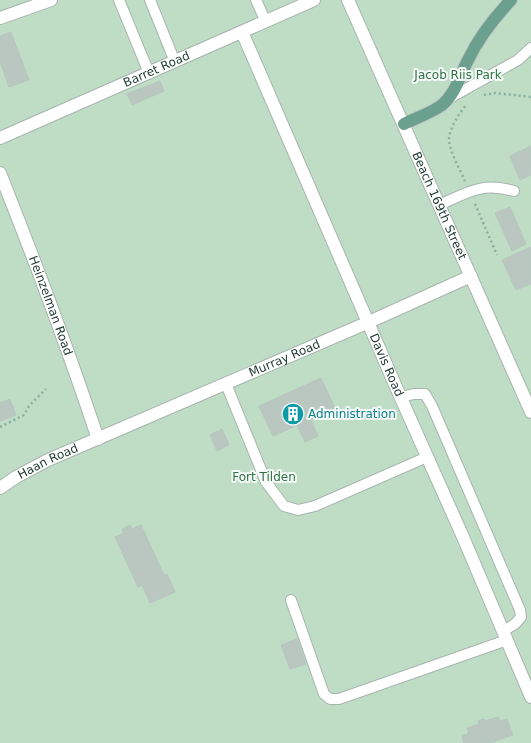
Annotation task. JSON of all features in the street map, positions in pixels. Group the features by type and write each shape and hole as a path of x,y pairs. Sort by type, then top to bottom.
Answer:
{"main road":[{"path":"404,124 438,108 448,99 458,84 468,60 484,32 511,0"}],"street":[{"path":"0,18 51,0"},
{"name":"Barret Road","path":"0,138 314,0"},
{"name":"Beach 169th Street","path":"348,0 531,412"},
{"name":"Davis Road","path":"242,32 531,697"},
{"name":"Heinzelman Road","path":"0,173 43,282 78,378 98,439"},
{"name":"Murray Road","path":"98,439 470,276"},
{"name":"Haan Road","path":"0,488 16,477 48,460 98,439"}],"lane":[{"path":"119,0 149,73"},
{"path":"150,0 175,62"},
{"path":"256,0 266,22"},
{"path":"448,99 518,60 531,48"},
{"path":"439,205 470,191 487,187 496,187 514,191"},
{"path":"226,384 266,482 284,506 298,510 315,506 427,457"},
{"path":"291,600 324,694 330,699 339,699 505,635 521,617 520,610 432,406 425,394 414,394 401,398"}],"path":[{"path":"481,96 495,93 531,97"},
{"path":"469,101 460,112 453,126 449,139 451,148 497,255"},
{"path":"0,427 24,415 29,406 46,389"}],"green space":[{"name":"Fort Tilden","path":"0,0 531,0 531,743 0,743"}],"building":[{"path":"11,32 29,80 9,87 0,62 0,36"},
{"path":"160,81 164,91 132,105 127,94"},
{"path":"531,146 531,175 520,180 510,156"},
{"path":"510,207 526,244 512,251 495,213"},
{"path":"531,247 531,284 516,290 502,260"},
{"name":"Administration","path":"321,378 335,408 311,420 318,436 305,442 297,425 273,436 259,406"},
{"path":"10,399 16,415 0,421 0,403"},
{"path":"222,429 229,445 217,451 210,435"},
{"path":"130,525 132,529 141,525 164,575 167,574 175,592 150,603 142,585 138,587 115,537 124,533 122,529"},
{"path":"297,639 306,664 290,669 281,645"},
{"path":"498,717 500,721 507,719 513,735 490,743 464,743 462,736 469,733 467,728 479,724 478,721 484,719 485,721"}],"place":[{"name":"Administration","path":"293,414"}],"park label":[{"name":"Jacob Riis Park","path":"458,75"}]}
